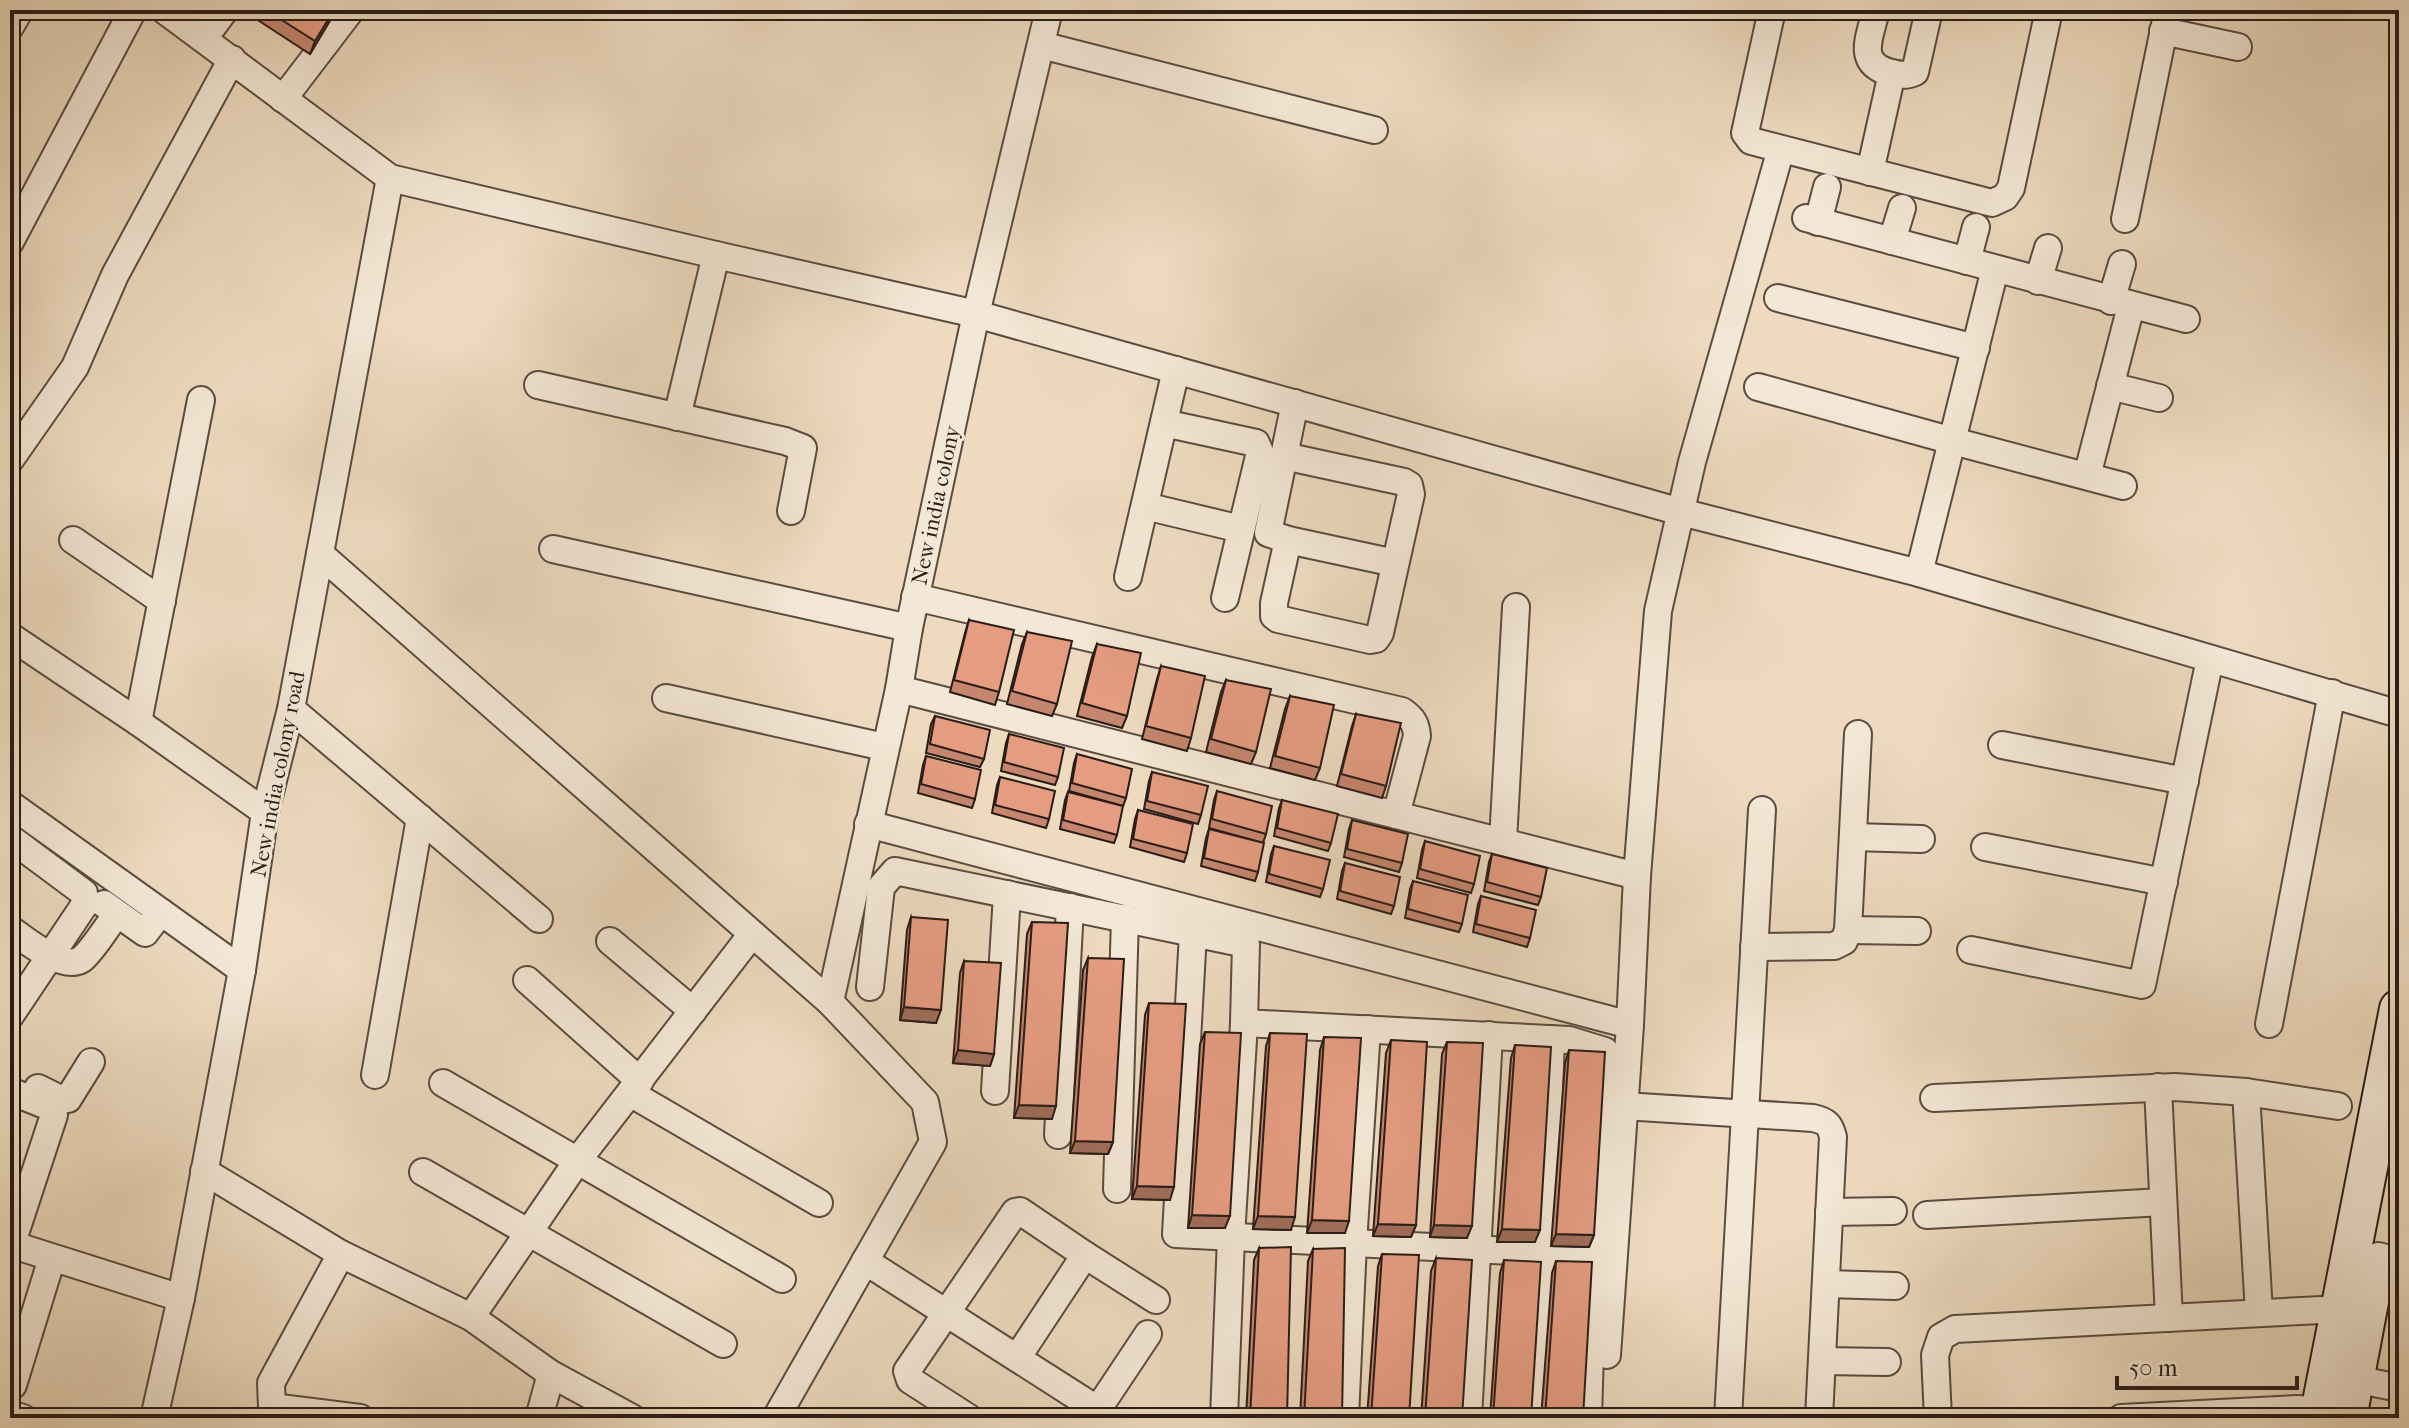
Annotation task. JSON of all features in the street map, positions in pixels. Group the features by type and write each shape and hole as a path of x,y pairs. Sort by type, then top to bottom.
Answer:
{"street":[{"path":"10,27 20,10"},
{"path":"10,242 133,10"},
{"path":"164,10 390,178 976,314 1681,512 1919,573 2399,714"},
{"path":"204,38 225,10"},
{"path":"283,99 351,10"},
{"name":"New india colony","path":"830,1002 899,689 915,597 976,314 1049,10"},
{"path":"1772,10 1745,133 1751,141 1992,203 2005,197 2011,188 2049,10"},
{"path":"1876,10 1868,49 1869,59 1875,68 1905,76 1915,72 1929,10"},
{"path":"2125,219 2165,21 2238,47"},
{"path":"1041,45 1374,130"},
{"path":"10,460 75,367 115,275 232,59"},
{"path":"1870,172 1892,73"},
{"path":"1588,1418 1604,1255 1624,1106 1637,876 1658,611 1692,462 1779,156"},
{"name":"New india colony road","path":"154,1418 181,1298 242,970 265,812 291,709 390,178"},
{"path":"1827,187 1812,220 2186,319"},
{"path":"1892,241 1902,208"},
{"path":"1967,261 1976,227"},
{"path":"2038,281 2048,248"},
{"path":"677,417 716,255"},
{"path":"2087,476 2110,386 2121,304 2122,264"},
{"path":"1919,573 1995,269"},
{"path":"1778,298 1976,348"},
{"path":"1128,577 1176,370"},
{"path":"538,385 785,441 803,448 791,511"},
{"path":"2110,386 2159,398"},
{"path":"1758,387 2123,486"},
{"path":"138,722 201,400"},
{"path":"1295,403 1268,530 1270,535 1395,563"},
{"path":"1164,423 1259,446 1225,598"},
{"path":"1284,456 1409,485 1411,494 1380,633 1376,639 1274,616 1288,540"},
{"path":"1145,506 1241,529"},
{"path":"73,540 162,601"},
{"path":"553,549 909,628"},
{"path":"320,554 830,1002 925,1102 933,1142 776,1418"},
{"path":"915,597 1402,711 1412,717 1417,736 1396,815"},
{"path":"1503,841 1516,607"},
{"path":"10,636 265,812"},
{"path":"1971,950 2142,985 2210,659"},
{"path":"899,689 1637,876"},
{"path":"2269,1024 2332,693"},
{"path":"666,698 884,747"},
{"path":"291,709 539,919"},
{"path":"1754,947 1834,946 1844,941 1848,930 1858,734"},
{"path":"2002,745 2185,781"},
{"path":"10,804 242,970"},
{"path":"1728,1418 1762,810"},
{"path":"375,1075 420,818"},
{"path":"868,824 1630,1025"},
{"path":"1853,837 1921,839"},
{"path":"10,838 85,896 85,904 10,1016"},
{"path":"1985,847 2164,882"},
{"path":"870,987 881,887 895,871 1246,944 1224,1418"},
{"path":"995,1091 1007,894"},
{"path":"1058,1135 1070,907"},
{"path":"10,929 50,957 74,962 79,961 109,908 145,933 161,912"},
{"path":"1117,1189 1125,918"},
{"path":"1848,930 1917,931"},
{"path":"471,1317 578,1160 752,934"},
{"path":"1193,934 1176,1234 1604,1255"},
{"path":"610,941 693,1011"},
{"path":"527,980 635,1087 819,1203"},
{"path":"2329,1415 2341,1309 2399,1009"},
{"path":"1244,1023 1569,1040 1605,1051 1603,1418"},
{"path":"1345,1418 1367,1029"},
{"path":"1468,1418 1489,1035"},
{"path":"1534,1418 1551,1039"},
{"path":"10,1073 62,1100 68,1099 91,1062"},
{"path":"443,1083 782,1279"},
{"path":"2158,1087 2169,1318"},
{"path":"1934,1098 2158,1087 2246,1092 2338,1106"},
{"path":"10,1091 50,1107 54,1115 10,1246 181,1298"},
{"path":"2246,1092 2259,1313"},
{"path":"1624,1106 1813,1118 1825,1121 1831,1127 1833,1137 1819,1418"},
{"path":"2329,1415 2355,1379 2388,1258 2399,1146"},
{"path":"204,1171 341,1254 471,1317 551,1374 632,1418"},
{"path":"423,1172 723,1344"},
{"path":"1927,1215 2163,1202"},
{"path":"1829,1212 1893,1211"},
{"path":"969,1418 907,1376 907,1371 1015,1212 1025,1213 1156,1300"},
{"path":"341,1254 271,1383 272,1407 360,1418"},
{"path":"1017,1358 1085,1255"},
{"path":"13,1385 52,1258"},
{"path":"865,1261 1017,1358 1095,1414 1148,1334"},
{"path":"1826,1284 1895,1286"},
{"path":"1938,1418 1935,1355 1941,1337 1955,1329 2341,1309"},
{"path":"1822,1361 1887,1362"},
{"path":"539,1418 551,1374"},
{"path":"2355,1379 2399,1388"},
{"path":"2121,1418 2296,1409 2329,1415"},
{"path":"10,1414 23,1418"}],"building":[{"path":"266,10 334,10 315,41"},
{"path":"969,620 1014,630 999,692 954,680"},
{"path":"1027,632 1072,641 1057,704 1012,691"},
{"path":"1097,644 1141,653 1127,716 1082,703"},
{"path":"1161,666 1205,676 1191,738 1146,726"},
{"path":"1226,680 1271,689 1256,752 1211,739"},
{"path":"1290,696 1334,705 1320,768 1275,756"},
{"path":"1356,714 1401,723 1386,786 1341,774"},
{"path":"935,716 990,730 984,759 930,744"},
{"path":"1009,734 1064,748 1058,777 1004,762"},
{"path":"1077,754 1132,769 1126,798 1072,783"},
{"path":"926,756 981,770 975,799 921,784"},
{"path":"1152,772 1208,786 1201,815 1147,801"},
{"path":"1000,777 1055,791 1049,819 995,805"},
{"path":"1217,791 1272,806 1266,834 1212,819"},
{"path":"1068,792 1123,806 1117,835 1063,820"},
{"path":"1282,800 1338,814 1331,843 1277,828"},
{"path":"1138,810 1193,824 1187,853 1133,839"},
{"path":"1352,820 1408,834 1402,863 1347,849"},
{"path":"1209,829 1264,843 1258,872 1204,858"},
{"path":"1425,841 1480,856 1474,884 1420,869"},
{"path":"1274,846 1330,860 1323,889 1269,874"},
{"path":"1492,854 1547,868 1541,897 1487,882"},
{"path":"1345,863 1400,877 1394,906 1340,891"},
{"path":"1413,881 1468,895 1462,924 1408,909"},
{"path":"1481,896 1536,910 1530,938 1476,924"},
{"path":"911,917 948,920 941,1010 904,1007"},
{"path":"1032,922 1068,923 1056,1106 1019,1105"},
{"path":"1088,958 1124,959 1113,1142 1075,1141"},
{"path":"964,961 1001,963 994,1054 958,1050"},
{"path":"1149,1003 1186,1004 1174,1187 1137,1186"},
{"path":"1205,1032 1241,1033 1230,1216 1192,1215"},
{"path":"1270,1033 1307,1034 1295,1217 1258,1216"},
{"path":"1324,1037 1361,1038 1349,1221 1312,1220"},
{"path":"1391,1040 1427,1042 1416,1225 1378,1224"},
{"path":"1447,1042 1483,1043 1472,1226 1434,1225"},
{"path":"1515,1045 1551,1047 1540,1230 1502,1229"},
{"path":"1569,1050 1605,1052 1594,1235 1556,1234"},
{"path":"1291,1247 1287,1418 1250,1418 1259,1248"},
{"path":"1345,1248 1342,1418 1304,1418 1313,1249"},
{"path":"1382,1254 1419,1255 1409,1418 1371,1418"},
{"path":"1436,1258 1472,1260 1462,1418 1425,1418"},
{"path":"1504,1260 1541,1262 1531,1418 1493,1418"},
{"path":"1556,1261 1592,1262 1583,1418 1545,1418"}]}
